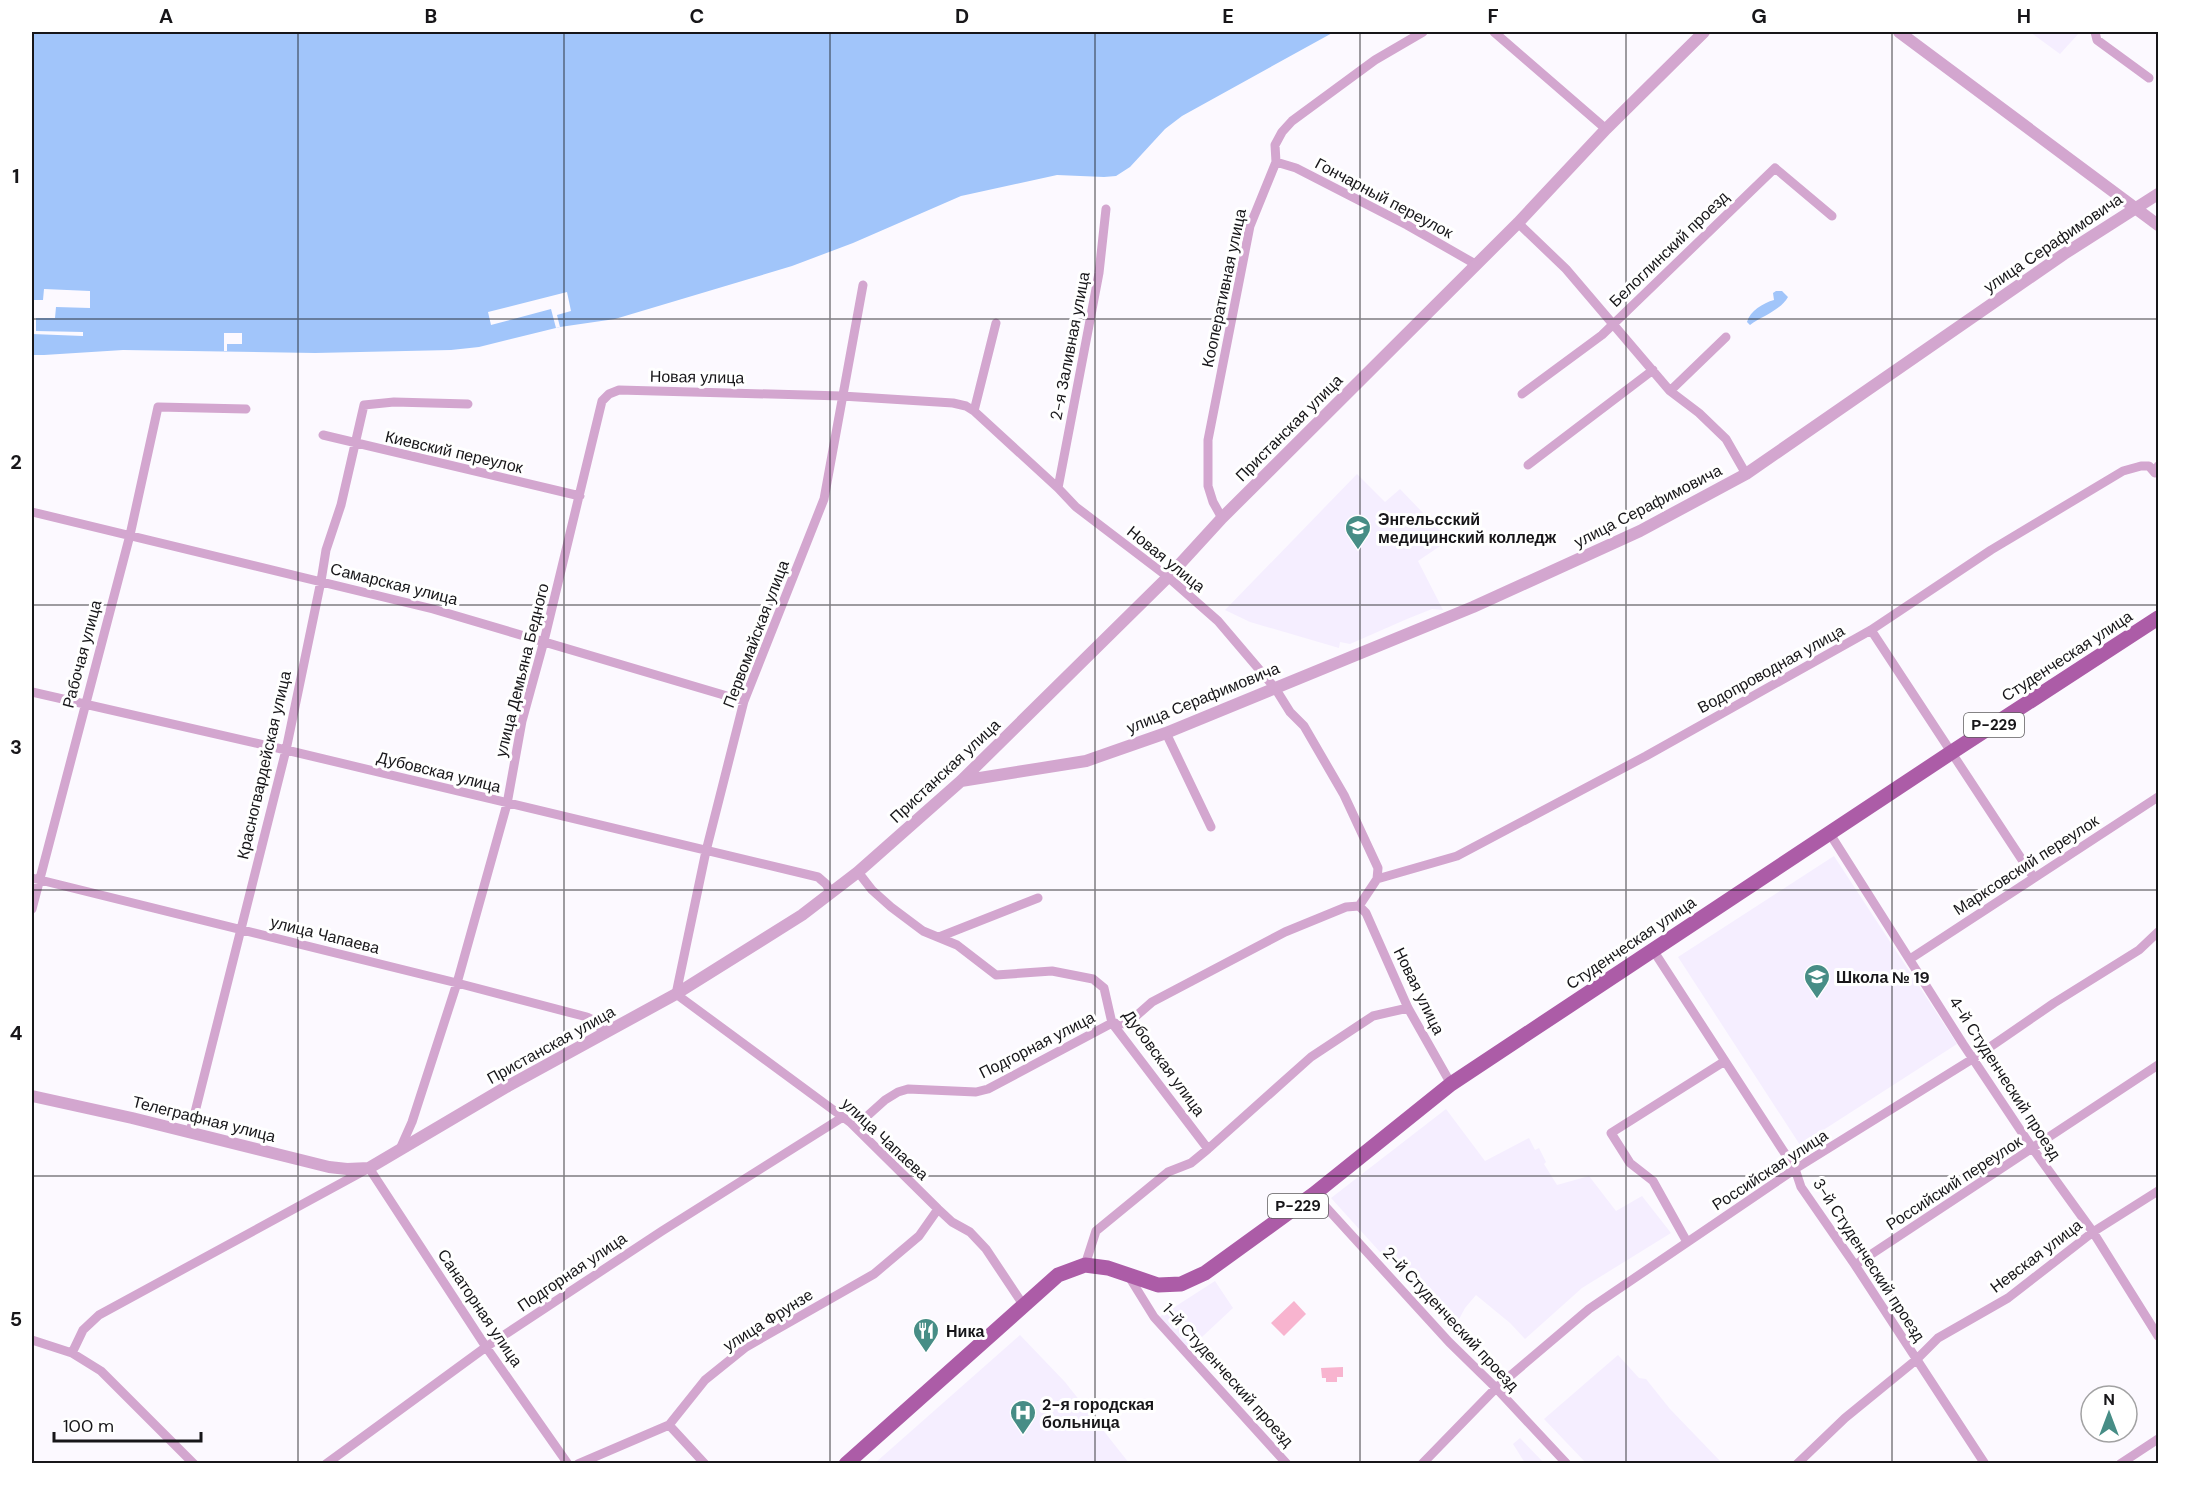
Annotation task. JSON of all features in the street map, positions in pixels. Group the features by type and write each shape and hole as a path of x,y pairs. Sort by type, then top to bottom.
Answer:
{"main road":[{"name":"Студенческая улица","path":"1128,1275 1158,1285 1181,1284 1205,1273 1314,1194 1452,1084 2158,618"},
{"name":"Р-229","path":"1085,1265 1108,1268 1128,1275"},
{"path":"846,1464 1058,1275 1085,1265"}],"street":[{"name":"Кооперативная улица","path":"1222,518 1213,502 1208,486 1208,440 1250,226 1276,162 1275,145 1282,132 1292,121 1375,60 1423,32"},
{"path":"1494,32 1606,129"},
{"name":"Пристанская улица","path":"72,1353 83,1330 99,1315 369,1168 508,1086 676,994 802,915 858,872 961,781 1168,577 1222,518 1518,224 1606,129 1704,32"},
{"path":"1899,32 2137,207 2158,225"},
{"path":"2095,32 2097,40 2149,78"},
{"name":"Гончарный переулок","path":"1276,162 1296,168 1407,225 1477,265"},
{"name":"Белоглинский проезд","path":"1522,394 1602,335 1775,168 1832,216"},
{"name":"улица Серафимовича","path":"961,781 1086,760 1166,733 1557,570 1640,531 1746,474 2064,254 2158,194"},
{"name":"2-я Заливная улица","path":"1058,488 1099,273 1106,209"},
{"path":"1518,224 1566,269 1670,391 1699,413 1726,439 1746,474"},
{"name":"Первомайская улица","path":"676,994 706,851 744,701 824,499 862,285"},
{"path":"974,411 996,323"},
{"path":"1670,391 1726,337"},
{"path":"1528,465 1653,370"},
{"name":"Новая улица","path":"602,401 609,394 619,390 842,396 952,403 966,406 1058,488 1076,507 1168,577 1218,621 1275,688 1290,712 1304,726 1344,795 1378,868 1377,879"},
{"name":"улица Демьяна Бедного","path":"399,1151 412,1122 457,982 507,804 522,721 544,641 602,401"},
{"name":"Красногвардейская улица","path":"190,1132 286,750 326,550 341,505 364,405 394,402 468,404"},
{"name":"Рабочая улица","path":"32,909 35,879 130,535 158,407 246,409"},
{"name":"Киевский переулок","path":"322,435 580,495"},
{"name":"Водопроводная улица","path":"1377,879 1457,856 1646,756 1871,630 1991,550 2123,471 2149,466 2157,473"},
{"name":"Самарская улица","path":"32,512 433,609 744,701"},
{"path":"1871,630 2034,878"},
{"name":"Дубовская улица","path":"32,692 818,877 831,893"},
{"path":"1166,733 1211,827"},
{"name":"Марксовский переулок","path":"1910,959 2158,797"},
{"name":"4-й Студенческий проезд","path":"1830,834 1963,1044 2033,1149 2093,1232 2158,1336"},
{"name":"Дубовская улица","path":"858,872 864,882 891,907 923,931 957,945 996,975 1052,971 1093,979 1104,988 1112,1023 1208,1149"},
{"name":"улица Чапаева","path":"35,879 457,982 587,1017 595,1021 605,1034"},
{"path":"1359,906 1377,879"},
{"path":"939,937 1038,898"},
{"name":"Новая улица","path":"1359,906 1366,913 1408,1008 1452,1084"},
{"name":"Подгорная улица","path":"855,1127 898,1092 908,1089 976,1092 988,1089 1112,1023 1127,1024 1152,1002 1285,932 1346,907 1359,906"},
{"name":"Российская улица","path":"1422,1464 1496,1388 1589,1309 1795,1169 1974,1058 2054,1002 2139,950 2158,932"},
{"name":"3-й Студенческий проезд","path":"1653,950 1795,1169 1801,1187 1855,1265 1985,1464"},
{"name":"улица Чапаева","path":"676,994 855,1127 938,1209 952,1222 969,1232 986,1249 1024,1306"},
{"path":"1085,1265 1096,1231 1168,1172 1191,1163 1311,1057 1373,1016 1408,1008"},
{"path":"1688,1242 1653,1181 1630,1163 1611,1132 1725,1061"},
{"name":"Российский переулок","path":"1855,1265 2158,1065"},
{"name":"Телеграфная улица","path":"32,1096 329,1167 369,1168"},
{"name":"Подгорная улица","path":"326,1464 486,1347 662,1231 843,1117"},
{"name":"Санаторная улица","path":"369,1168 486,1347 568,1464"},
{"name":"Невская улица","path":"1797,1464 1845,1418 1916,1360 1938,1338 2008,1298 2093,1232 2158,1191"},
{"name":"2-й Студенческий проезд","path":"1314,1194 1449,1342 1496,1388 1567,1464"},
{"name":"улица Фрунзе","path":"578,1464 669,1425 705,1380 746,1347 874,1274 919,1236 938,1209"},
{"name":"1-й Студенческий проезд","path":"1128,1275 1154,1317 1287,1464"},
{"path":"2149,1321 2158,1315"},
{"path":"32,1340 72,1353 101,1371 194,1464"},
{"path":"669,1425 705,1464"},
{"path":"2120,1464 2158,1439"}],"shaded area":[{"path":"2030,32 2080,32 2060,54"},
{"name":"Энгельсский медицинский колледж","path":"1357,474 1385,502 1400,489 1449,540 1418,561 1443,610 1432,609 1350,644 1340,642 1339,648 1250,622 1225,610"},
{"name":"Школа № 19","path":"1834,856 1957,1044 1800,1145 1678,957"},
{"path":"1446,1109 1485,1161 1529,1138 1535,1150 1539,1148 1546,1162 1544,1164 1557,1185 1589,1176 1616,1211 1642,1196 1671,1233 1582,1288 1525,1339 1510,1323 1476,1295 1465,1308 1457,1323 1380,1252 1331,1198"},
{"path":"1215,1281 1233,1308 1187,1351 1159,1317"},
{"path":"1294,1301 1306,1314 1284,1336 1271,1323"},
{"path":"1020,1335 1065,1382 1129,1463 875,1463"},
{"path":"1618,1355 1639,1378 1646,1379 1670,1409 1722,1463 1586,1463 1544,1419"},
{"path":"1343,1367 1343,1377 1337,1377 1337,1382 1326,1382 1326,1378 1322,1378 1321,1368"},
{"path":"1520,1438 1544,1463 1525,1463 1513,1444"}],"water":[{"path":"32,32 1334,32 1182,116 1165,129 1130,167 1116,176 1057,175 961,196 853,243 792,266 615,319 560,327 479,347 451,350 315,353 123,350 32,355"},
{"path":"1782,291 1788,297 1785,302 1750,325 1747,322 1751,314 1761,305 1774,300 1773,293"}],"pier":[{"path":"44,289 90,291 90,308 56,307 55,318 36,318 36,331 83,332 83,336 32,334 32,300 43,300"},
{"path":"567,292 571,311 557,315 560,327 556,328 551,309 491,325 488,312"},
{"path":"224,333 242,333 242,344 227,344 227,351 224,351"}],"place":[{"name":"Энгельсский медицинский колледж","path":"1358,551"},
{"name":"Школа № 19","path":"1817,1000"},
{"name":"Ника","path":"926,1354"},
{"name":"2-я городская больница","path":"1023,1436"}]}
